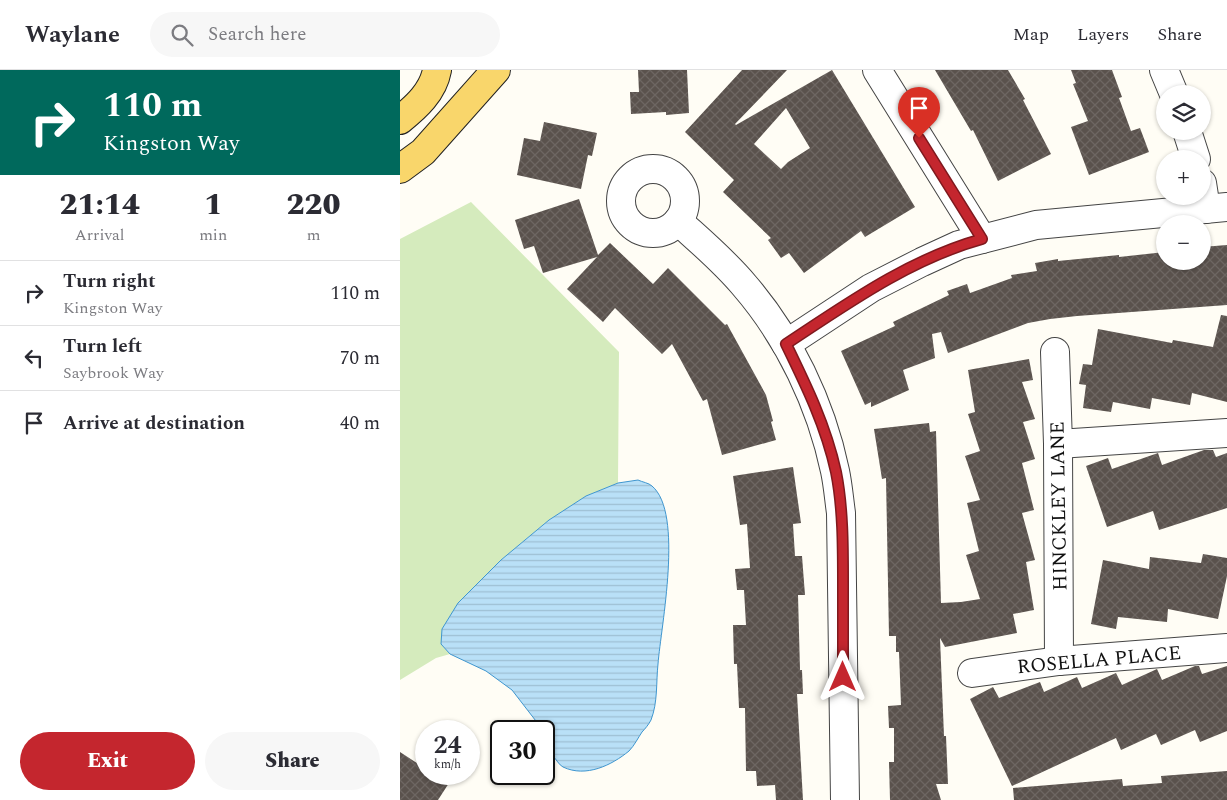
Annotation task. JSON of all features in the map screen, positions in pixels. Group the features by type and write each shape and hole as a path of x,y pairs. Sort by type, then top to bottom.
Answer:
{"main road":[{"path":"400,120 420,104 436,78 437,70"},
{"path":"400,169 424,152 496,70"}],"street":[{"path":"877,70 982,239"},
{"path":"1164,70 1170,85"},
{"path":"786,344 871,288 959,245 1036,225 1212,199"},
{"path":"678,221 714,253 743,284 768,316 786,344 811,396 827,439 836,473 843,558 844,800"},
{"name":"HINCKLEY LANE","path":"1055,352 1058,444 1059,661"},
{"path":"1058,444 1227,433"},
{"name":"ROSELLA PLACE","path":"972,673 1059,661 1227,648"}],"green space":[{"path":"471,202 619,352 618,483 586,496 549,520 501,560 458,603 441,644 450,654 436,658 400,680 400,239"}],"water":[{"path":"638,480 652,486 662,500 667,520 669,544 668,571 656,699 650,722 629,751 615,761 598,768 581,771 572,770 562,766 555,758 555,720 535,720 512,690 486,671 450,654 441,644 442,629 458,603 501,560 549,520 586,496 618,483"}],"building":[{"path":"638,70 687,70 689,113 666,115 666,112 631,114 630,92 639,92"},
{"path":"742,70 787,70 736,125 832,70 915,207 865,237 861,231 804,273 789,253 781,258 768,240 771,238 723,192 734,180 685,132","holes":["786,108 810,148 788,162 781,169 754,144"]},
{"path":"935,70 1008,70 1025,99 1023,100 1051,154 998,181 973,130 971,131"},
{"path":"1071,70 1112,70 1122,97 1119,98 1131,131 1140,128 1149,152 1089,175 1071,127 1088,121 1073,84 1076,83"},
{"path":"544,122 597,133 592,156 588,155 581,189 517,175 524,138 540,141"},
{"path":"579,199 598,255 610,243 653,284 668,268 725,325 727,324 766,395 776,440 722,455 707,399 703,401 672,344 662,354 615,308 603,322 567,289 597,257 543,273 534,246 524,249 515,220"},
{"path":"1227,245 1227,305 1050,319 1028,323 948,353 941,332 932,334 935,358 903,370 909,390 871,407 871,402 865,405 841,351 895,326 893,322 949,295 947,291 967,284 970,293 1012,278 1011,275 1037,271 1035,263 1058,259 1058,261 1156,253 1156,270 1211,270 1211,246"},
{"path":"1221,315 1227,316 1227,402 1192,393 1190,405 1152,398 1150,409 1113,402 1111,412 1083,408 1086,385 1079,384 1083,364 1092,365 1098,329 1172,343 1173,340 1213,347"},
{"path":"1029,359 1033,380 1022,382 1035,419 1023,422 1035,459 1022,463 1034,510 1022,513 1035,560 1026,562 1034,610 1013,614 1017,633 945,647 940,638 948,784 936,784 941,800 890,800 889,762 894,762 894,728 889,728 888,706 901,705 899,652 896,652 896,636 889,636 886,478 882,479 874,429 929,423 930,432 936,431 941,603 980,599 966,555 979,551 967,503 980,500 965,456 980,451 968,414 975,412 968,370"},
{"path":"1204,450 1213,450 1216,457 1227,453 1227,508 1159,530 1153,511 1107,527 1086,466 1108,458 1112,469 1158,453 1162,465"},
{"path":"793,467 801,523 793,524 795,556 802,556 805,595 798,595 800,670 802,670 803,694 797,694 803,800 776,800 775,785 757,786 756,771 746,771 745,708 739,708 737,664 734,664 733,625 746,625 744,590 737,590 735,569 750,568 747,524 740,525 733,476"},
{"path":"1203,554 1227,558 1227,576 1218,619 1168,609 1167,622 1118,617 1116,629 1091,624 1103,560 1149,569 1150,557 1201,563"},
{"path":"1199,666 1202,674 1227,666 1227,731 1200,742 1195,730 1161,745 1156,734 1121,750 1116,738 1012,786 970,699 993,687 999,698 1040,682 1044,692 1077,677 1082,688 1116,673 1122,685 1157,669 1162,680"},
{"path":"400,752 415,762 415,785 448,785 438,800 400,800"},
{"path":"1227,771 1227,800 1014,800 1013,788 1122,779 1123,786 1162,783 1161,776"}],"route":[{"path":"843,677 843,558 841,513 836,473 827,439 811,396 786,344 871,288 959,245 982,239 919,138"}]}
